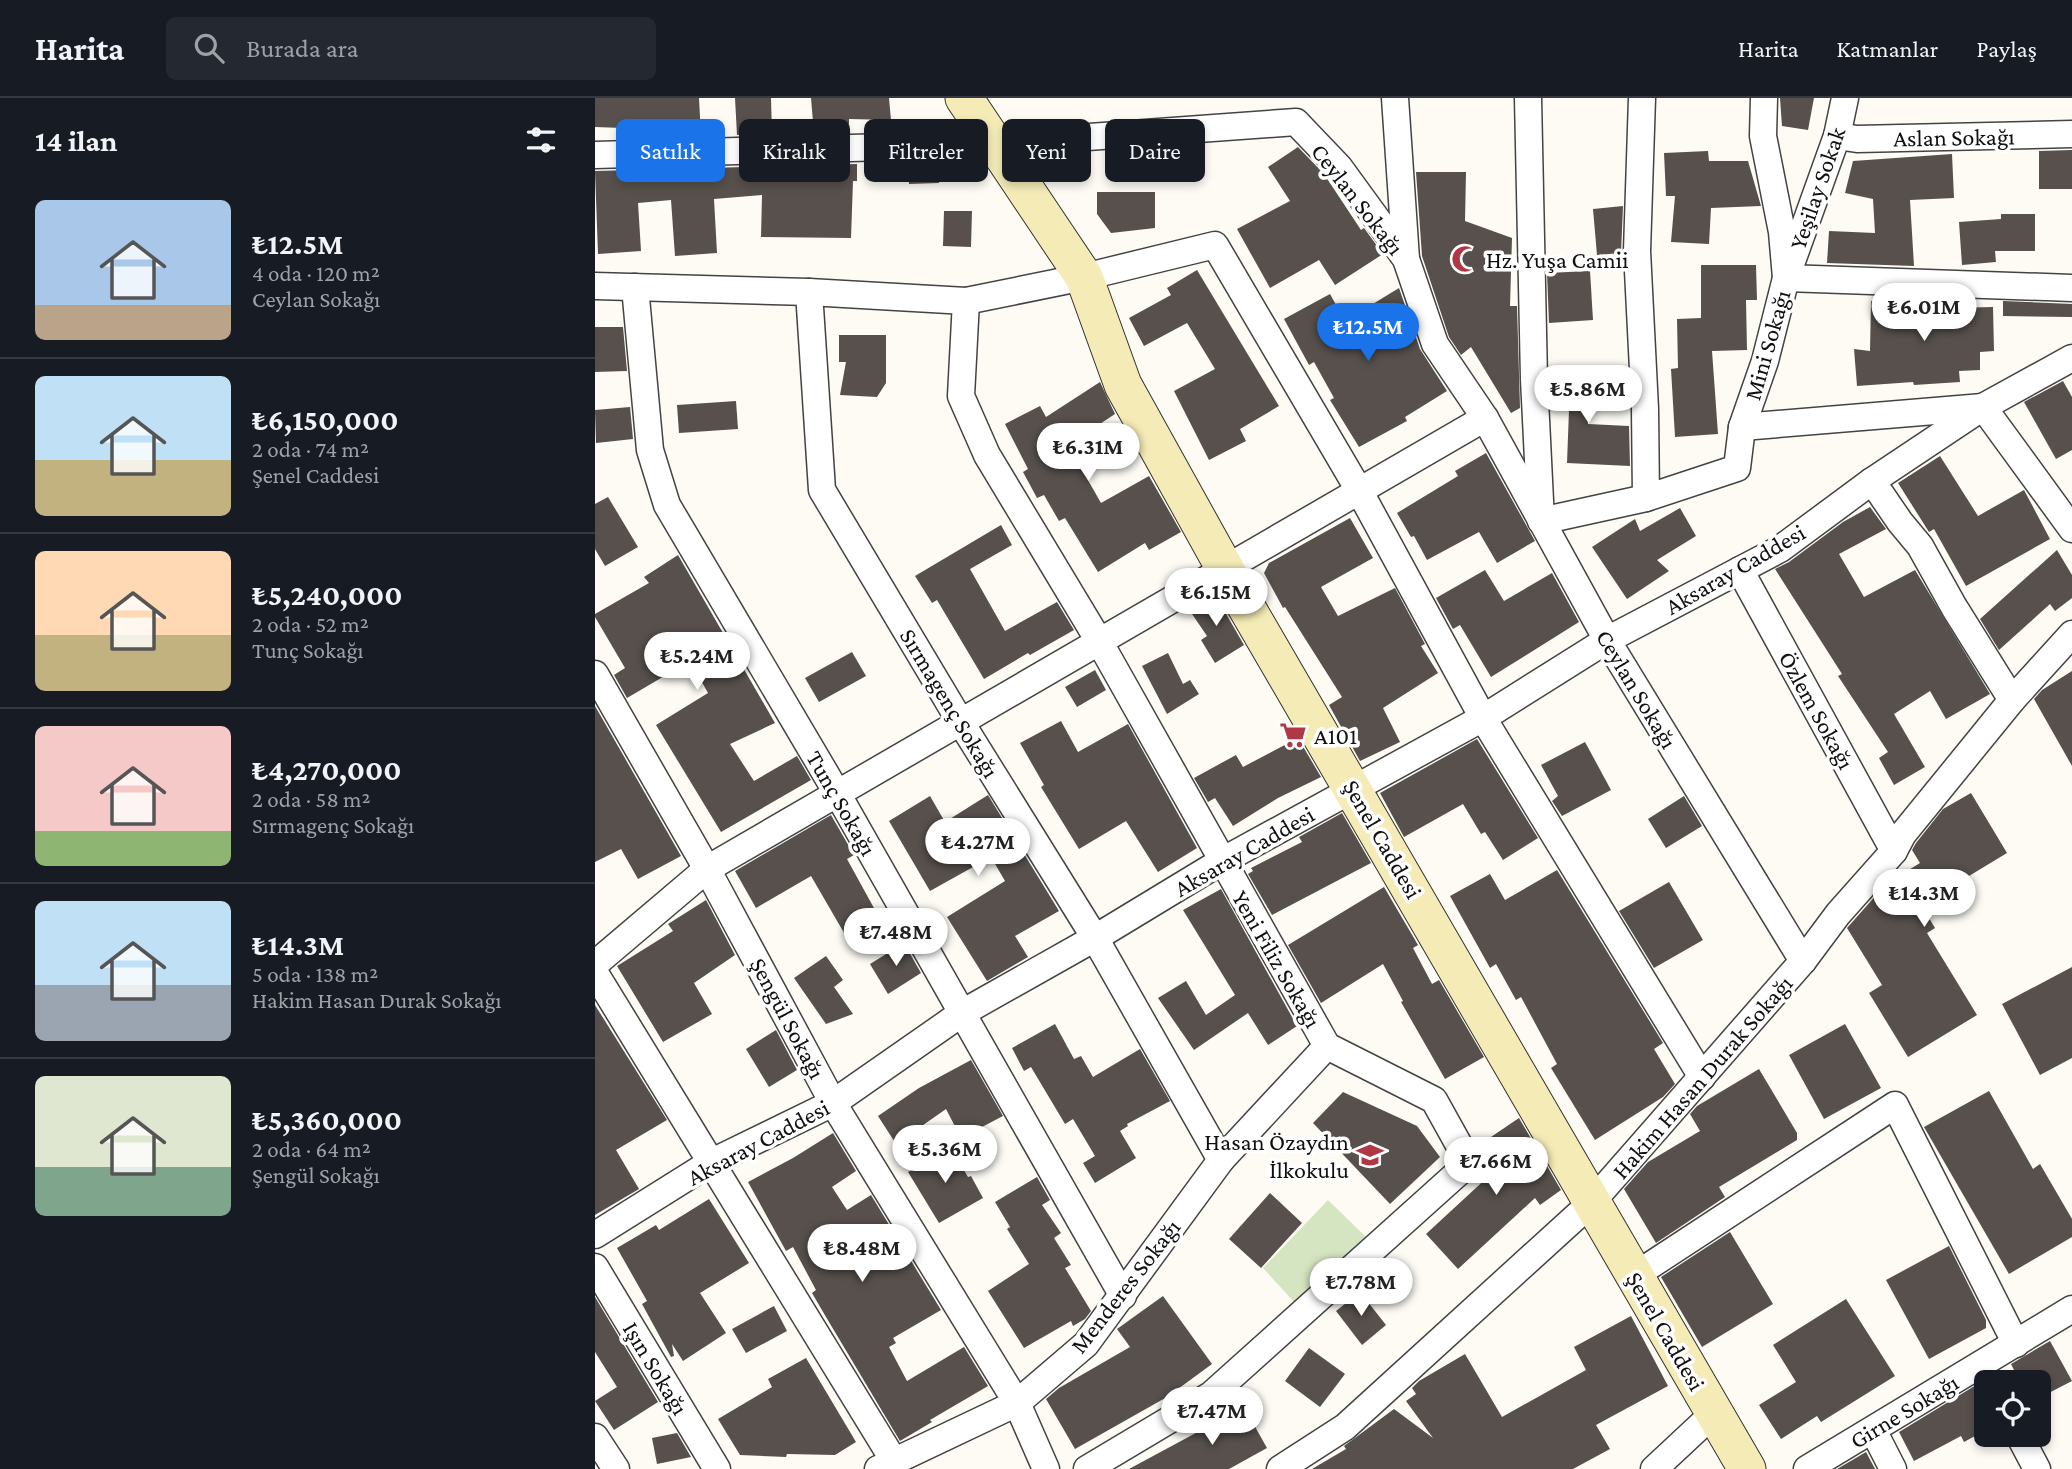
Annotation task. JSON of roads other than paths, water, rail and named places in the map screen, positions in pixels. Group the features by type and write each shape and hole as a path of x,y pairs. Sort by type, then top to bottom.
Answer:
{"street":[{"name":"Şenel Caddesi","path":"964,98 1084,277 1123,385 1244,603 1747,1469"},
{"path":"1395,98 1406,260"},
{"path":"1528,98 1534,379 1541,521 1646,498 1645,410 1637,251 1642,98"},
{"name":"Mini Sokağı","path":"1646,498 1737,468 1742,427 1765,361 1786,278 1782,232 1763,136 1764,98"},
{"name":"Yeşilay Sokak","path":"1786,278 1837,136 1845,98"},
{"name":"Ceylan Sokağı","path":"595,155 993,144 1296,122 1339,167 1406,260 1435,344 1485,418 1607,640 1803,961"},
{"name":"Aslan Sokağı","path":"1837,136 1857,139 2072,134"},
{"path":"595,286 809,292 965,301 1084,277 1216,245 1360,492 1483,718 1702,1077"},
{"path":"1786,278 2072,288"},
{"name":"Tunç Sokağı","path":"635,287 650,450 667,505 837,793 1123,1296"},
{"name":"Sırmagenç Sokağı","path":"809,292 822,490 1095,939 1221,1160"},
{"name":"Yeni Filiz Sokağı","path":"965,301 961,396 987,455 1099,641 1327,1046 1434,1100 1469,1163 1211,1395 1087,1469"},
{"name":"Aksaray Caddesi","path":"595,1235 710,1163 833,1103 962,1013 1095,939 1222,861 1483,718 1607,640 1780,549 1872,481 1983,407 2072,358"},
{"path":"1742,427 1983,407 2072,529"},
{"path":"595,964 707,869 1485,418"},
{"path":"1872,481 1920,546 2012,700"},
{"name":"Özlem Sokağı","path":"1740,570 1894,851"},
{"name":"Hakim Hasan Durak Sokağı","path":"1280,1469 1345,1427 1591,1203 1803,961 1838,914 1894,851 1903,834 2012,700 2072,634"},
{"name":"Şengül Sokağı","path":"595,674 707,869 833,1103 1017,1403 1047,1469"},
{"path":"595,974 710,1163 886,1465"},
{"name":"Menderes Sokağı","path":"886,1465 1017,1403 1086,1344 1221,1160 1327,1046"},
{"path":"1634,1276 1895,1105 2016,1343"},
{"name":"Işın Sokağı","path":"595,1267 717,1469"},
{"name":"Girne Sokağı","path":"1990,1370 2016,1343 2072,1309"},
{"name":"Girne Sokağı","path":"1807,1469 1873,1430 1974,1380"},
{"path":"1654,1469 1714,1413"},
{"path":"1873,1430 1893,1469"},
{"path":"595,1437 616,1469"},
{"path":"2025,1447 2037,1469"}],"place":[{"name":"Hz. Yuşa Camii","path":"1465,259"},
{"name":"A101","path":"1293,735"},
{"name":"Hasan Özaydın İlkokulu","path":"1370,1155"}]}
